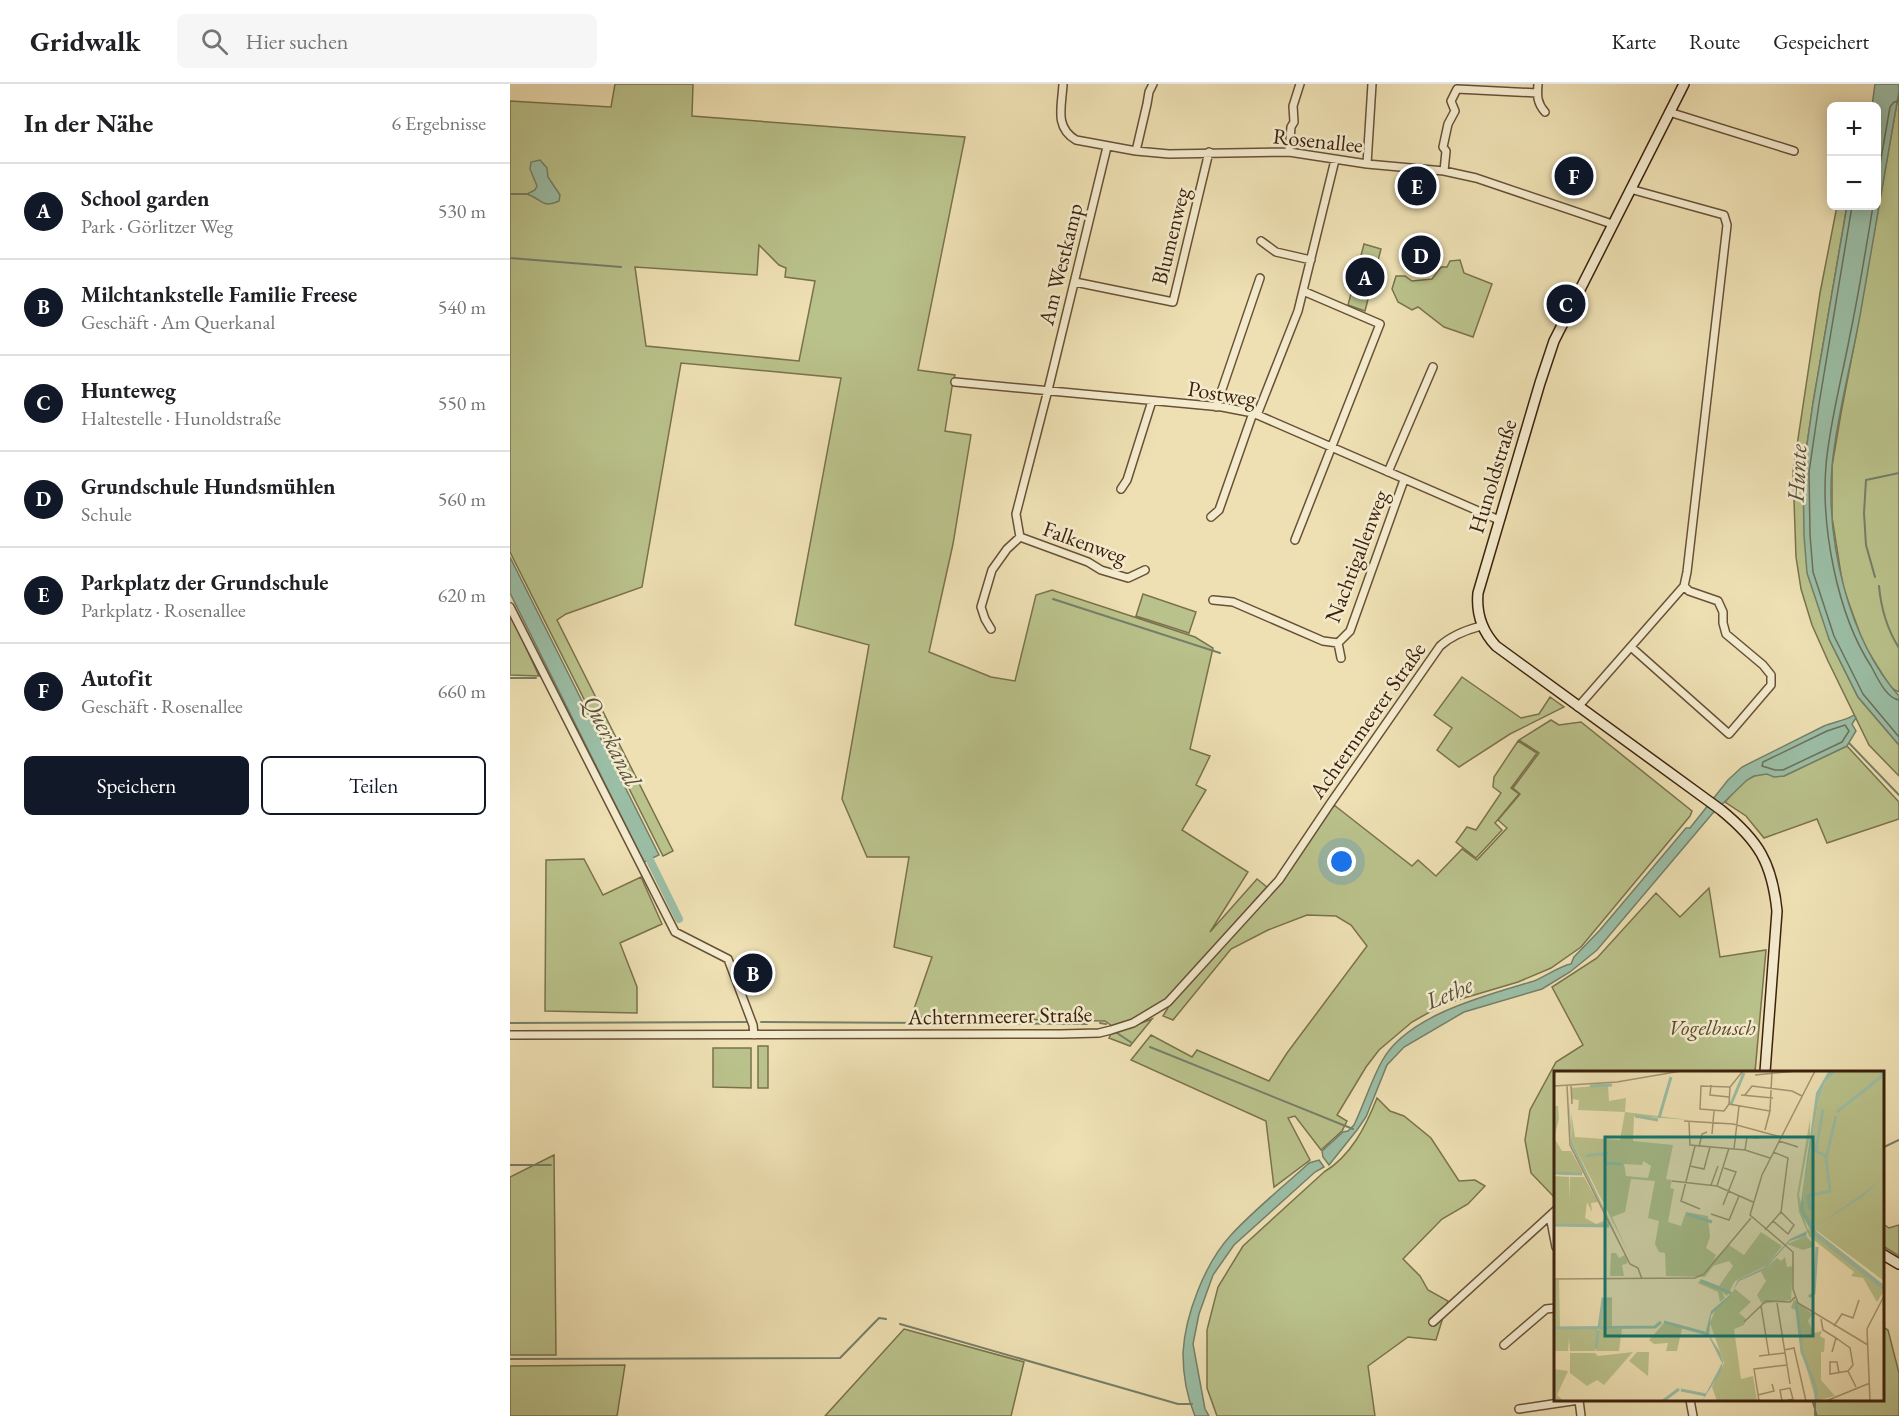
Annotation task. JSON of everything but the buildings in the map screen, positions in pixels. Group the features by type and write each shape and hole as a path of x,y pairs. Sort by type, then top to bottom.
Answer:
{"street":[{"name":"Rosenallee","path":"1063,84 1062,128 1067,135 1076,140 1136,152 1169,154 1289,152 1367,164 1444,171 1476,178 1612,224"},
{"path":"1136,152 1149,92 1153,84"},
{"path":"1289,152 1291,127 1294,122 1293,106 1300,84"},
{"path":"1367,164 1372,84"},
{"path":"1538,84 1539,105 1545,112"},
{"name":"Hunoldstraße","path":"1481,626 1477,604 1478,593 1554,341 1683,84"},
{"path":"1444,171 1446,151 1443,147 1444,139 1455,111 1451,101 1457,89 1537,93"},
{"path":"1669,112 1794,151"},
{"name":"Am Westkamp","path":"1048,390 1107,147"},
{"name":"Blumenweg","path":"1075,282 1173,302 1209,152"},
{"path":"1211,517 1219,510 1255,414 1298,311 1335,160"},
{"path":"1578,707 1684,586 1727,225 1724,215 1630,189"},
{"path":"1261,241 1275,252 1311,260"},
{"path":"1216,407 1260,278"},
{"path":"1294,540 1380,324 1304,291"},
{"path":"1388,472 1433,367"},
{"name":"Postweg","path":"955,382 1216,407 1255,414 1499,520"},
{"name":"Falkenweg","path":"1048,390 1016,514 1020,537 1088,562 1101,570 1128,578 1144,570"},
{"path":"1121,489 1127,480 1152,401"},
{"name":"Nachtigallenweg","path":"1338,643 1350,631 1404,480"},
{"path":"991,629 981,607 992,570 1007,549 1020,537"},
{"path":"1630,647 1729,734 1771,685 1771,675 1763,665 1726,634 1723,612 1718,601 1689,591 1684,586"},
{"name":"Nachtigallenweg","path":"1213,600 1233,602 1323,641 1338,643"},
{"path":"510,607 675,932 728,959 750,1015 754,1035"},
{"path":"1481,626 1496,646 1735,821 1763,855 1774,885 1777,911 1765,1071"},
{"name":"Achternmeerer Straße","path":"510,1035 1099,1033 1133,1023 1168,1002 1279,880 1440,646 1464,631 1481,626"},
{"name":"Nachtigallenweg","path":"1338,643 1341,658"},
{"path":"1433,1322 1553,1213"},
{"path":"1884,1255 1899,1264"},
{"path":"1504,1345 1546,1309 1554,1308"},
{"path":"1519,1409 1572,1401"},
{"path":"1579,1401 1581,1416"},
{"path":"1690,1401 1693,1416"}],"green space":[{"path":"615,84 693,84 692,116 965,137 918,370 955,375 945,431 971,435 953,544 929,652 991,677 1015,681 1036,595 1052,590 1195,637 1213,648 1190,749 1210,756 1196,785 1206,790 1182,830 1248,872 1210,932 1257,879 1267,887 1165,1001 1132,1020 1112,1026 1105,1021 913,1017 932,957 894,947 909,857 867,857 842,799 869,645 795,625 841,378 681,363 642,587 566,614 557,620 673,851 663,856 510,552 510,101 611,107","holes":["759,245 779,265 786,268 785,277 815,281 799,361 646,346 635,267 757,275"]},
{"path":"1899,91 1899,692 1891,688 1864,645 1843,587 1832,517 1832,466 1878,210 1881,210 1881,193"},
{"path":"1836,210 1846,210 1803,472 1804,502 1829,639 1858,697 1899,745 1899,776 1869,745 1812,625 1801,589 1796,557 1793,472 1820,293"},
{"path":"1364,244 1381,249 1365,311 1348,305"},
{"path":"1460,260 1464,273 1492,284 1473,337 1444,327 1418,307 1412,310 1398,302 1392,289 1396,276 1405,276 1412,281 1432,279 1441,267 1447,267 1450,261"},
{"path":"1143,594 1196,612 1189,633 1136,616"},
{"path":"510,613 539,676 510,675"},
{"path":"1462,677 1521,718 1539,714 1550,697 1564,707 1510,734 1459,767 1437,750 1452,728 1434,715"},
{"path":"1551,720 1559,725 1581,722 1692,811 1690,816 1581,947 1551,968 1518,982 1444,1004 1412,1022 1379,1050 1337,1115 1347,1121 1342,1131 1321,1150 1295,1116 1288,1118 1310,1160 1274,1187 1266,1121 1131,1060 1151,1035 1192,1057 1197,1050 1269,1081 1287,1053 1367,946 1351,925 1336,916 1307,915 1268,930 1231,949 1173,1020 1163,1016 1169,1006 1282,882 1334,805 1412,866 1418,860 1436,876 1462,849 1477,860 1507,828 1498,820 1520,794 1513,788 1539,753 1519,740"},
{"path":"1518,741 1537,753 1511,788 1519,794 1495,823 1502,830 1476,858 1456,842 1467,827 1476,830 1501,793 1493,787 1494,777"},
{"path":"1847,746 1899,802 1899,819 1827,843 1817,819 1764,838 1746,816 1725,802 1742,784 1753,777 1765,774 1784,776"},
{"path":"584,859 603,895 641,877 662,924 620,943 637,987 637,1013 545,1011 546,860"},
{"name":"Vogelbusch","path":"1709,888 1720,957 1766,950 1755,1071 1554,1071 1554,1197 1531,1173 1525,1140 1530,1110 1556,1062 1583,1045 1552,987 1597,958 1656,893 1680,917"},
{"path":"1152,1019 1130,1046 1109,1038 1111,1034"},
{"path":"758,1046 768,1046 768,1088 758,1088"},
{"path":"713,1048 751,1048 751,1088 713,1087"},
{"path":"1377,1098 1390,1111 1404,1116 1431,1138 1459,1181 1475,1180 1485,1186 1468,1204 1442,1219 1403,1259 1420,1276 1428,1290 1448,1301 1436,1340 1408,1337 1368,1366 1375,1416 1217,1416 1207,1388 1207,1330 1218,1287 1243,1246 1350,1149 1363,1130"},
{"path":"554,1155 556,1355 510,1355 510,1177"},
{"path":"1884,1225 1889,1228 1899,1225 1899,1256 1884,1247"},
{"path":"1884,1328 1888,1330 1899,1373 1899,1416 1817,1416 1812,1401 1884,1401"},
{"path":"904,1329 1024,1362 1011,1416 825,1416"},
{"path":"625,1365 617,1416 510,1416 510,1366"}],"water":[{"path":"1875,84 1899,84 1881,195 1881,102 1873,102"},
{"path":"540,160 547,168 548,177 560,195 559,201 545,204 527,194 535,190 537,186 530,169 531,162"},
{"path":"1846,210 1878,210 1837,427 1831,495 1837,557 1854,618 1866,647 1881,673 1899,696 1899,745 1858,697 1829,639 1807,573 1803,472"},
{"path":"510,557 659,855 644,862 510,593"},
{"path":"1854,715 1856,718 1852,724 1856,731 1847,746 1784,776 1774,777 1767,774 1754,776 1747,780 1712,814 1597,950 1570,972 1542,989 1464,1012 1404,1047 1387,1065 1366,1117 1329,1165 1322,1151 1354,1125 1382,1061 1394,1045 1410,1031 1450,1009 1534,981 1571,964 1574,957 1600,930 1686,828 1690,828 1728,780 1742,767 1824,726"},
{"path":"1319,1160 1324,1167 1315,1172 1234,1245 1213,1275 1199,1314 1193,1344 1205,1409 1209,1416 1195,1416 1186,1385 1183,1353 1192,1306 1205,1275 1222,1247 1240,1225 1309,1163"}],"waterway":[{"path":"510,194 527,194"},
{"path":"510,258 621,267"},
{"path":"1875,577 1866,545 1864,513 1866,480 1899,473"},
{"path":"1879,586 1885,618 1899,648"},
{"path":"1053,599 1220,653"},
{"path":"510,678 536,678"},
{"path":"1849,743 1899,795"},
{"name":"Querkanal","path":"645,850 679,919"},
{"path":"510,1023 747,1022"},
{"path":"761,1022 1087,1024"},
{"path":"1100,1023 1106,1024"},
{"path":"1117,1033 1132,1043"},
{"path":"1150,1047 1353,1129"},
{"path":"1884,1147 1899,1140"},
{"path":"510,1165 551,1165"},
{"path":"510,1359 840,1358 879,1318 886,1319"},
{"path":"900,1324 1178,1404 1192,1404"},
{"path":"1815,1401 1815,1416"}],"place":[{"name":"Autofit","path":"1574,176"},
{"name":"Parkplatz der Grundschule","path":"1417,186"},
{"name":"Grundschule Hundsmühlen","path":"1421,255"},
{"name":"School garden","path":"1365,277"},
{"name":"Hunteweg","path":"1566,304"},
{"name":"Milchtankstelle Familie Freese","path":"753,973"}],"water label":[{"name":"Hunte","path":"1797,473"},
{"name":"Lethe","path":"1449,993"}]}
